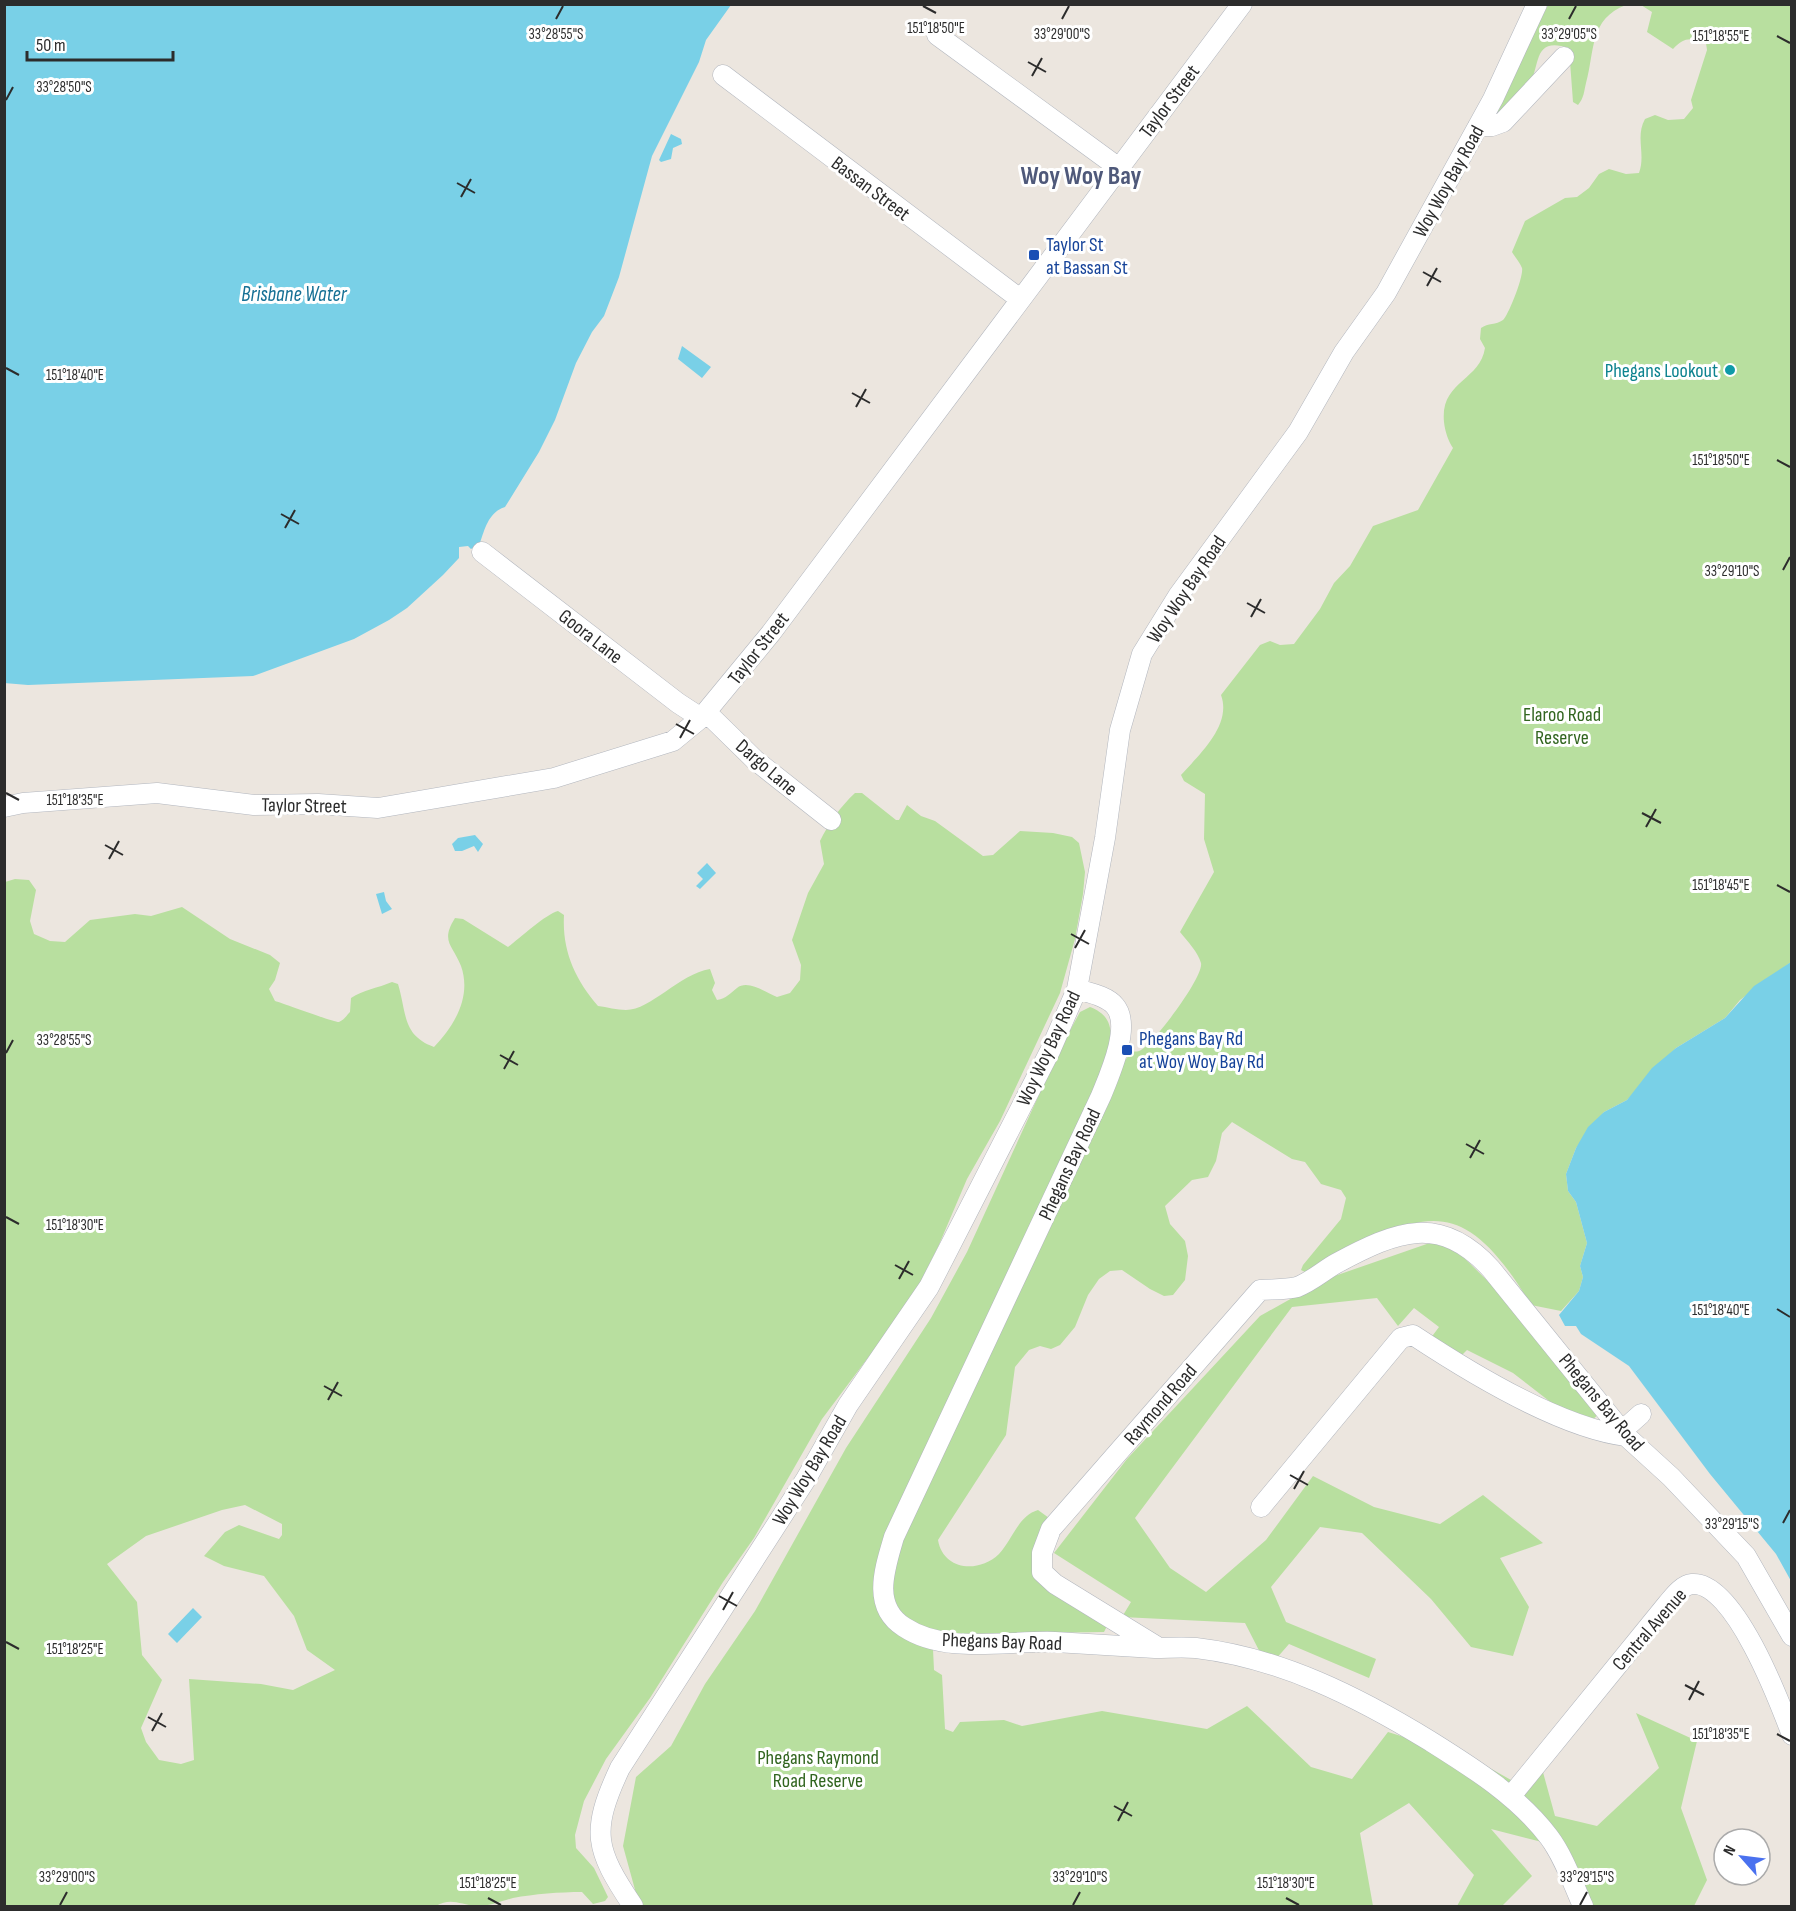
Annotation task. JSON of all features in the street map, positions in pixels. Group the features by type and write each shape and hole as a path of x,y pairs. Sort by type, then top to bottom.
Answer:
{"street":[{"name":"Taylor Street","path":"14,805 157,793 254,805 318,804 378,808 554,778 667,745 704,715 771,633 1242,4"},
{"name":"Woy Woy Bay Road","path":"633,1906 609,1870 601,1843 599,1825 604,1805 620,1768 806,1479 848,1405 929,1287 1050,1051 1077,989 1103,849 1120,730 1142,654 1178,596 1298,432 1344,352 1386,293 1478,126 1537,4"},
{"path":"937,35 1119,168"},
{"path":"1478,126 1492,126 1503,122 1564,57"},
{"name":"Bassan Street","path":"723,75 1020,299"},
{"name":"Goora Lane","path":"482,552 678,703 704,715"},
{"name":"Dargo Lane","path":"704,715 755,760 831,820"},
{"path":"4,796 14,805"},
{"name":"Phegans Bay Road","path":"1077,989 1098,996 1115,1006 1119,1012 1119,1050 1101,1096 894,1537 882,1578 886,1610 903,1627 924,1637 958,1643 1027,1641 1196,1648 1250,1659 1339,1690 1383,1712 1456,1757 1511,1796 1550,1838 1583,1906"},
{"name":"Raymond Road","path":"1159,1648 1055,1584 1042,1572 1042,1552 1051,1529 1260,1290 1296,1287 1338,1262 1391,1239 1414,1232 1446,1235"},
{"name":"Phegans Bay Road","path":"1446,1235 1481,1257 1624,1433 1671,1477 1746,1556 1791,1636"},
{"path":"1261,1507 1401,1338 1406,1335 1413,1335 1459,1365 1553,1413 1606,1434 1624,1433 1641,1414"},
{"name":"Central Avenue","path":"1511,1796 1677,1592 1690,1584 1701,1584 1713,1590 1731,1610 1746,1633 1766,1675 1791,1736"}],"green space":[{"path":"1548,5 1626,5 1614,11 1599,27 1582,100 1578,105 1573,102 1569,48 1549,46 1543,49 1529,85 1497,121 1495,109"},
{"name":"Elaroo Road Reserve","path":"1641,5 1791,5 1791,962 1740,1000 1725,1018 1676,1048 1627,1100 1604,1112 1576,1148 1566,1174 1568,1191 1576,1202 1587,1243 1580,1266 1583,1277 1579,1291 1561,1311 1531,1305 1504,1264 1479,1238 1455,1224 1430,1221 1405,1226 1305,1272 1301,1270 1341,1219 1346,1198 1341,1190 1321,1184 1305,1162 1292,1159 1232,1122 1222,1133 1216,1161 1208,1177 1192,1180 1165,1206 1170,1224 1185,1241 1188,1256 1185,1280 1173,1295 1164,1296 1122,1270 1110,1271 1099,1279 1088,1295 1075,1327 1060,1345 1051,1349 1040,1346 1029,1350 1015,1367 1006,1435 938,1540 941,1550 954,1563 963,1566 981,1564 999,1554 1025,1517 1038,1510 1049,1518 1033,1560 1107,1626 1104,1632 951,1634 925,1630 904,1620 893,1607 889,1580 900,1540 1118,1070 1131,1054 1147,1045 1166,1023 1187,995 1200,970 1201,963 1198,955 1180,932 1214,872 1204,839 1205,794 1184,781 1181,775 1205,748 1218,728 1223,706 1221,695 1260,645 1270,641 1280,645 1294,644 1320,609 1334,583 1350,566 1373,526 1418,510 1453,448 1444,422 1444,408 1448,398 1482,359 1485,348 1480,339 1481,328 1503,320 1515,296 1522,268 1512,252 1525,221 1565,198 1577,197 1589,188 1599,174 1609,169 1626,174 1639,173 1641,132 1645,119 1655,115 1668,120 1684,119 1693,108 1691,100 1707,50 1706,43 1688,39 1673,49 1647,32 1652,12"},
{"path":"855,793 862,793 896,820 899,820 907,805 921,816 935,821 983,856 993,855 1020,831 1072,837 1079,843 1085,872 1075,939 1060,993 1000,1121 967,1179 938,1247 912,1299 822,1419 754,1538 723,1582 650,1698 606,1759 584,1801 575,1835 576,1848 594,1868 608,1897 605,1901 593,1904 582,1892 530,1895 481,1906 446,1902 436,1906 5,1906 5,882 15,879 29,880 36,890 30,921 34,934 50,941 65,942 90,920 135,914 151,916 182,907 230,939 270,955 280,963 275,980 269,989 275,1001 336,1022 344,1019 350,1012 351,998 392,982 398,984 411,1030 424,1042 434,1047 448,1030 463,1000 464,978 448,938 455,918 463,919 508,947 540,921 558,911 564,915 565,941 572,964 598,1006 623,1010 636,1008 687,978 710,969 715,983 712,990 717,1000 746,985 777,997 790,993 800,980 801,965 792,940 808,893 824,864 820,841 835,816","holes":["245,1505 282,1524 282,1535 279,1539 239,1525 225,1532 204,1556 224,1566 264,1576 294,1616 307,1650 335,1670 293,1690 261,1684 189,1679 194,1760 181,1764 159,1760 146,1742 141,1728 162,1680 142,1655 137,1602 107,1564 146,1536 222,1510"]},
{"name":"Phegans Raymond Road Reserve","path":"1090,1007 1100,1012 1110,1027 1110,1045 1103,1074 929,1444 880,1614 933,1649 934,1670 942,1675 945,1729 953,1732 960,1722 1004,1720 1022,1726 1102,1711 1207,1729 1247,1706 1311,1767 1352,1779 1388,1732 1472,1758 1511,1780 1538,1754 1555,1816 1597,1826 1659,1768 1636,1713 1697,1741 1681,1808 1707,1880 1694,1906 1590,1906 1550,1844 1491,1829 1532,1876 1502,1906 1457,1906 1474,1875 1409,1803 1360,1833 1373,1906 643,1906 637,1897 623,1846 636,1777 671,1746 705,1684 755,1611 846,1448 931,1318 967,1252 1060,1049 1080,1012"},
{"path":"1444,1238 1518,1311 1599,1414 1592,1420 1553,1404 1513,1373 1467,1350 1459,1358 1430,1339 1439,1327 1414,1308 1398,1326 1377,1298 1292,1307 1135,1518 1170,1568 1206,1592 1266,1540 1313,1476 1374,1507 1440,1524 1483,1495 1543,1543 1500,1558 1529,1607 1513,1656 1471,1647 1431,1599 1362,1533 1320,1527 1271,1587 1286,1622 1376,1659 1369,1678 1289,1644 1268,1668 1245,1623 1122,1617 1131,1602 1054,1553 1127,1459 1260,1316 1326,1279"}],"water":[{"name":"Brisbane Water","path":"4,5 731,5 706,40 699,62 652,156 619,277 604,316 592,332 576,363 555,420 539,452 505,507 488,521 480,543 471,549 468,546 459,547 459,558 443,575 407,608 389,620 354,639 253,676 28,685 4,683"},
{"path":"671,134 681,139 682,144 673,148 671,159 661,162 659,160"},
{"path":"682,346 711,367 702,378 678,359"},
{"path":"475,835 483,844 478,852 474,846 455,851 452,844 458,838"},
{"path":"707,863 716,873 700,889 696,886 703,879 697,873"},
{"path":"384,892 386,901 392,909 382,914 376,894"},
{"path":"1791,962 1791,1581 1776,1554 1710,1474 1629,1366 1581,1334 1576,1326 1565,1326 1559,1315 1579,1291 1583,1277 1580,1266 1587,1243 1576,1202 1568,1191 1566,1174 1576,1148 1588,1127 1604,1112 1627,1100 1652,1068 1676,1048 1725,1018 1754,986"},
{"path":"193,1608 202,1617 177,1643 168,1634"}],"place":[{"name":"Taylor St at Bassan St","path":"1034,255"},
{"name":"Phegans Lookout","path":"1730,370"},
{"name":"Phegans Bay Rd at Woy Woy Bay Rd","path":"1127,1050"}],"district":[{"name":"Woy Woy Bay","path":"1081,175"}]}
